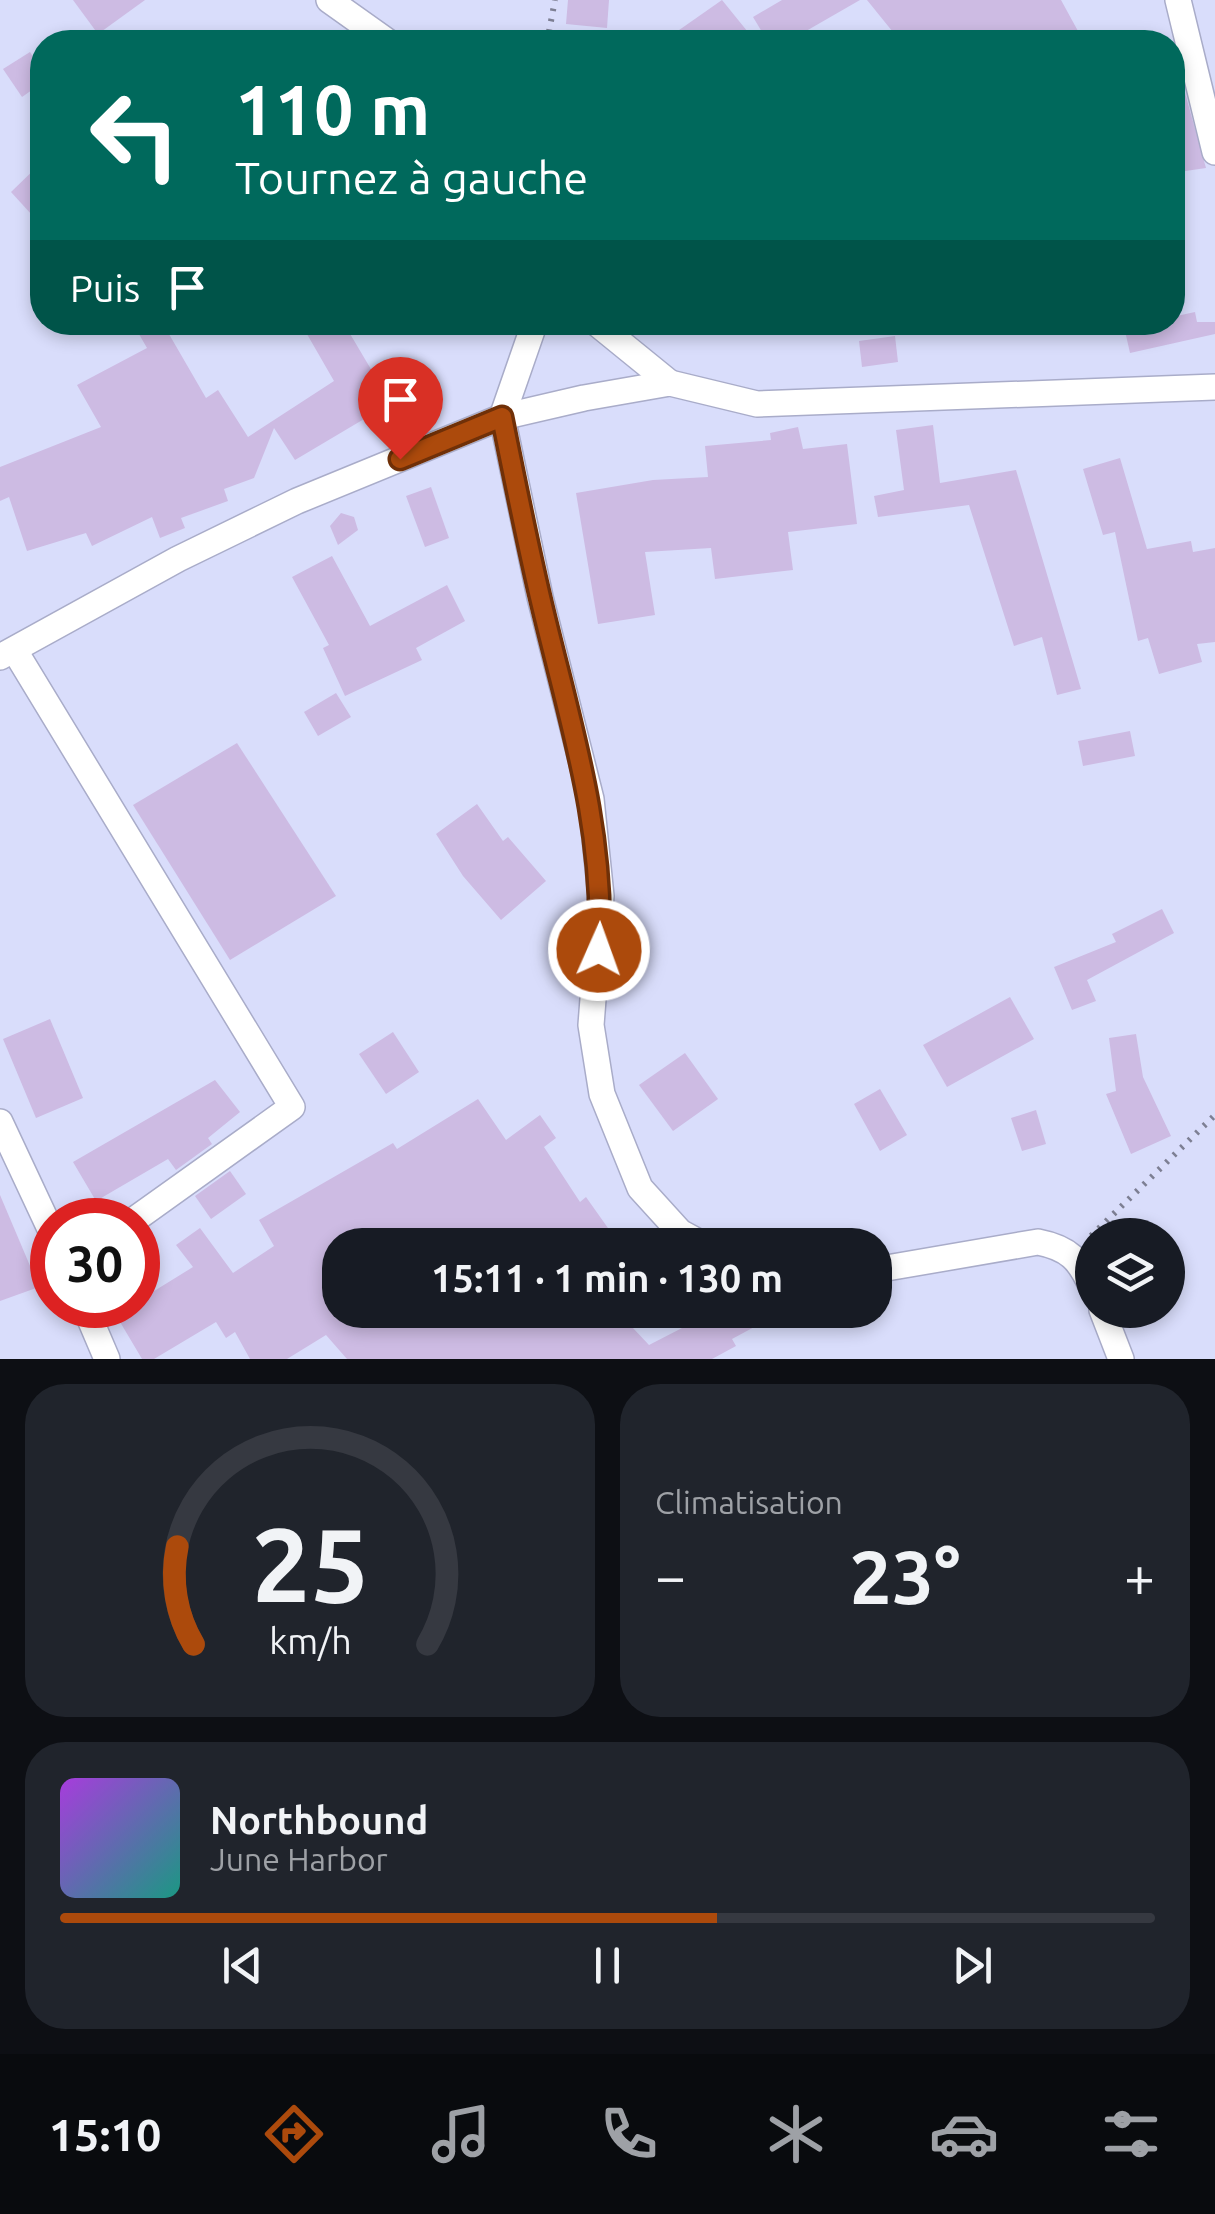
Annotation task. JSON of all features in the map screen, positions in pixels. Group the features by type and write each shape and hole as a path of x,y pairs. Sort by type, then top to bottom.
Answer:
{"street":[{"path":"328,0 371,30"},
{"path":"1178,0 1215,152"},
{"path":"530,335 502,417 540,597 591,799 601,896 591,1024 602,1094 640,1188 676,1228"},
{"path":"611,335 670,383"},
{"path":"160,1201 292,1107 8,654 178,558 297,501 502,417 670,383 758,404 1215,387"},
{"path":"0,1122 36,1198"},
{"path":"892,1267 1038,1242 1060,1246 1075,1256"},
{"path":"94,1328 107,1359"},
{"path":"1109,1328 1121,1359"}],"path":[{"path":"550,30 555,0"},
{"path":"1072,1254 1215,1115"}],"building":[{"path":"73,0 145,0 104,30 95,30"},
{"path":"568,0 609,0 607,28 566,24"},
{"path":"722,0 746,30 679,30"},
{"path":"782,0 860,0 808,30 761,30 753,17"},
{"path":"867,0 1061,0 1077,30 891,30"},
{"path":"30,52 30,91 22,97 3,69"},
{"path":"1185,93 1206,168 1185,171"},
{"path":"30,174 30,213 11,192"},
{"path":"1195,312 1197,322 1215,322 1215,334 1130,353 1126,335 1185,335 1185,314"},
{"path":"140,335 170,335 206,398 218,390 248,437 334,381 307,335 351,335 391,403 295,460 274,428 254,478 224,489 228,501 181,518 185,528 160,538 152,517 92,546 86,533 27,551 9,497 0,501 0,467 101,427 77,385 147,348"},
{"path":"895,336 898,362 862,367 859,341"},
{"path":"933,425 940,483 1016,470 1081,689 1057,695 1042,637 1014,646 969,505 878,517 874,496 904,490 896,430"},
{"path":"798,427 803,449 847,444 857,524 788,532 793,570 715,579 711,548 645,552 655,615 598,624 576,493 653,480 708,477 705,446 771,440 770,433"},
{"path":"1120,458 1147,549 1191,541 1193,552 1215,548 1215,642 1197,644 1202,662 1159,674 1148,638 1138,641 1115,532 1103,535 1083,469"},
{"path":"431,487 449,538 425,547 406,496"},
{"path":"341,513 354,517 358,530 338,545 330,526"},
{"path":"332,556 370,626 447,585 465,621 416,648 422,660 345,696 323,648 329,645 292,577"},
{"path":"336,693 351,717 318,736 304,712"},
{"path":"1130,731 1135,756 1083,766 1078,741"},
{"path":"237,743 336,896 230,960 133,805"},
{"path":"477,804 503,841 508,837 546,881 501,920 463,876 436,834"},
{"path":"1162,909 1174,933 1087,980 1096,1001 1072,1010 1054,967 1116,942 1112,934"},
{"path":"1010,997 1034,1039 947,1087 923,1045"},
{"path":"50,1019 83,1098 36,1118 3,1039"},
{"path":"393,1032 419,1072 386,1094 359,1054"},
{"path":"1136,1034 1143,1077 1171,1136 1131,1154 1106,1094 1116,1091 1109,1038"},
{"path":"685,1053 718,1099 673,1131 639,1085"},
{"path":"215,1080 240,1112 208,1138 212,1144 176,1170 168,1159 101,1198 94,1198 73,1162"},
{"path":"880,1089 907,1135 880,1151 854,1104"},
{"path":"478,1099 506,1140 540,1115 556,1138 544,1147 580,1202 586,1197 608,1228 322,1228 322,1328 633,1328 649,1345 682,1328 752,1328 732,1339 736,1346 712,1359 347,1359 326,1335 287,1359 250,1359 235,1332 226,1338 216,1322 154,1359 142,1359 124,1328 160,1328 160,1287 193,1267 176,1245 200,1228 233,1273 274,1246 259,1220 393,1143 397,1149"},
{"path":"1036,1110 1046,1144 1022,1151 1011,1118"},
{"path":"230,1171 246,1194 211,1219 195,1196"},
{"path":"0,1195 30,1266 30,1290 0,1301"}],"route":[{"path":"400,459 502,417 540,597 591,799 601,896 599,950"}]}
